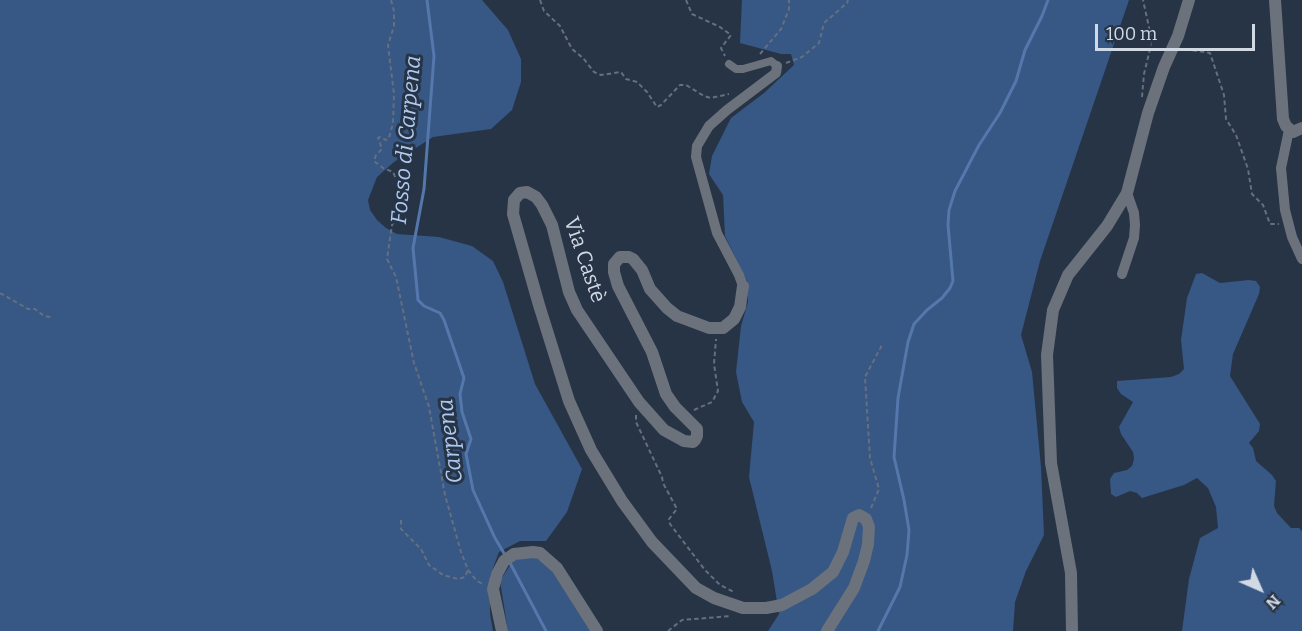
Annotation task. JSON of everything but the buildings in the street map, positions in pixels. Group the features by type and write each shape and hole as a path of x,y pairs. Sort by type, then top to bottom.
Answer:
{"street":[{"path":"1072,631 1071,573 1051,464 1048,333 1053,310 1068,275 1107,226 1127,193 1148,113 1178,36 1189,0"},
{"path":"1275,0 1283,119 1289,129 1295,132 1302,128"},
{"path":"718,329 723,328 734,319 740,307 743,286 717,233 696,157 697,146 709,126 776,72 777,66 771,61 751,68 736,69 729,64"},
{"path":"1289,129 1281,168 1285,210 1292,237 1302,259"},
{"name":"Via Castè","path":"718,329 695,324 677,316 650,289 642,270 633,259 625,256 615,261 613,268 618,286 652,352 666,394 697,429 697,436 693,442 680,440 669,434 639,402 577,310 569,292 552,225 545,208 531,193 520,194 514,200 512,208 516,225 569,401 591,450 622,501 658,549 696,588 724,602 743,608 766,609 782,605 797,598 833,572 853,518 862,516"},
{"path":"1122,274 1135,232 1134,213 1127,193"},
{"path":"827,631 854,588 864,561 869,527 862,516"},
{"path":"502,631 493,589 497,574 509,557 532,552 540,553 557,568 597,631"}],"path":[{"path":"391,0 394,26 388,47 394,93 393,123 389,138 386,140 378,138 382,149 374,161 393,172 399,185 400,213 392,225 387,259 396,277 414,363 429,408 445,495 461,552 468,570 477,581 493,589"},
{"path":"540,0 544,11 555,20 572,49 594,72 601,75 621,72 626,79 637,82 657,107 680,85 686,85 711,98 738,91"},
{"path":"686,0 692,14 720,27 731,35 721,48 729,64"},
{"path":"751,68 764,46 781,28 789,9 789,0"},
{"path":"777,66 802,57 819,43 824,23 848,0"},
{"path":"1143,0 1152,41 1141,95 1148,113"},
{"path":"1173,47 1210,53 1224,95 1226,119 1236,135 1248,169 1252,194 1263,205 1270,224 1288,223"},
{"path":"0,293 28,309 36,309 44,316 51,317"},
{"path":"680,411 696,409 712,402 716,397 718,383 714,364 718,329"},
{"path":"862,516 871,508 879,489 870,458 865,377 882,345"},
{"path":"639,402 636,422 677,510 669,521 705,570 720,585 733,591 734,598 724,602"},
{"path":"401,520 401,529 421,549 429,566 458,579 465,577 468,570"},
{"path":"668,631 682,620 728,617 743,608"}],"shaded area":[{"path":"0,0 482,0 508,30 521,59 521,82 512,110 491,129 433,137 394,162 377,177 368,200 370,210 377,220 397,234 439,237 472,246 493,261 503,282 535,384 582,469 567,512 546,541 520,541 499,552 490,576 490,614 493,631 0,631"},
{"path":"742,0 1129,0 1040,261 1021,335 1032,372 1041,467 1044,535 1026,571 1015,602 1013,631 768,631 779,614 772,571 749,477 754,422 742,402 736,372 741,326 748,302 748,283 725,236 723,195 709,174 712,156 731,118 764,93 794,65 791,54 781,54 740,43"},
{"path":"1202,273 1220,283 1249,280 1256,281 1260,287 1233,354 1230,376 1260,424 1259,431 1249,443 1253,448 1256,461 1276,481 1274,506 1277,513 1291,528 1299,528 1302,531 1302,631 1182,631 1189,579 1200,538 1218,528 1216,507 1208,488 1197,478 1184,485 1142,498 1130,491 1116,497 1111,494 1110,479 1114,473 1127,470 1132,466 1134,459 1133,452 1119,427 1133,402 1121,394 1117,388 1117,381 1171,377 1184,369 1181,340 1187,298 1196,274"},
{"path":"536,557 550,568 590,631 508,631 500,581 514,559"}],"waterway":[{"name":"Carpena","path":"427,0 434,56 424,189 413,248 418,300 424,306 440,313 464,378 460,394 462,412 471,439 466,454 473,490 505,555"},
{"path":"878,631 900,587 907,555 909,530 894,457 898,398 908,342 914,324 942,298 953,281 948,225 949,210 955,191 1016,81 1025,50 1048,0"},
{"name":"Carpena","path":"509,561 546,631"}],"water label":[{"name":"Fosso di Carpena","path":"407,140"}]}
